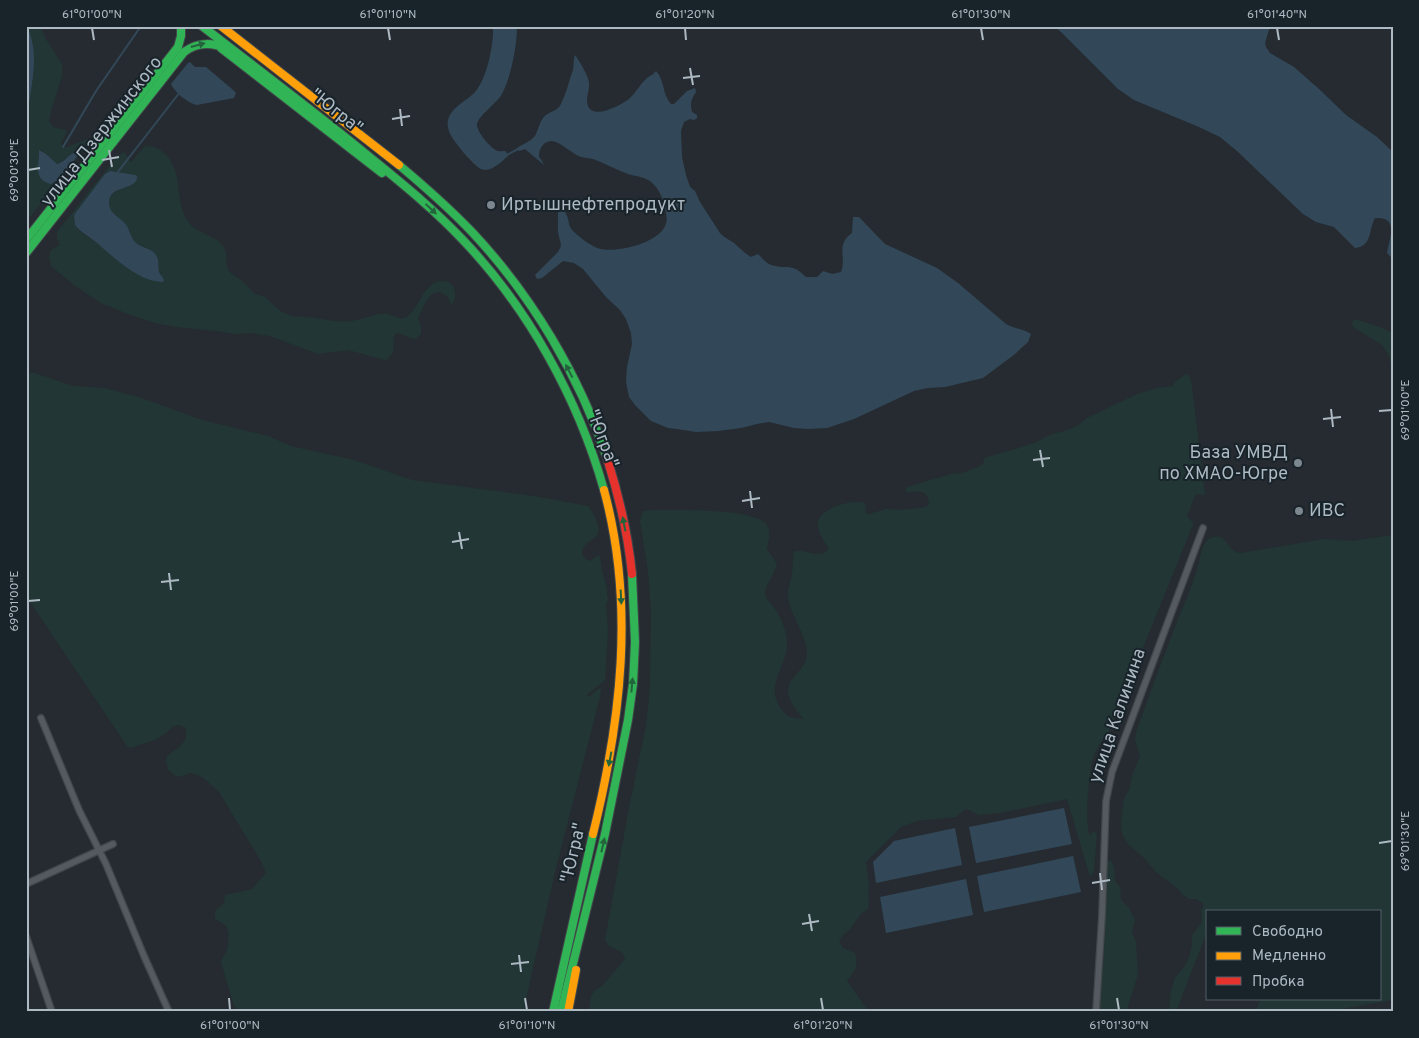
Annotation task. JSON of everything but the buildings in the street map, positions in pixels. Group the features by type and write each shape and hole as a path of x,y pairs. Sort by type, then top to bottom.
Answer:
{"main road":[{"path":"181,26 180,51 204,43 216,44 232,50"},
{"name":"\"Югра\"","path":"202,26 351,142 410,191 457,234 485,265 531,329 552,365 577,416 594,459 606,499 615,543 620,587 622,667 610,759 554,1012"},
{"name":"\"Югра\"","path":"221,26 403,169 449,209 493,255 544,326 575,382 597,429 614,478 624,525 633,585 635,642 632,694 624,749 592,892 561,1012"},
{"path":"216,44 372,166 410,191"},
{"name":"улица Дзержинского","path":"26,240 180,51"},
{"name":"улица Дзержинского","path":"26,253 180,51"},
{"path":"549,1012 581,889"},
{"path":"568,1012 592,892"}],"street":[{"name":"улица Калинина","path":"1096,1012 1100,966 1105,809 1108,787 1203,528"},
{"path":"41,718 79,810 99,850 169,1012"},
{"path":"26,884 113,844"},
{"path":"26,936 52,1012"}],"green space":[{"path":"27,26 40,26 62,64 62,76 49,121 53,127 66,130 67,132 61,143 64,147 67,147 87,139 90,142 26,222 26,105 29,104 34,65 31,36","holes":["41,150 56,164 61,163 66,157 51,184 40,161 39,152"]},
{"path":"144,147 156,148 170,160 175,169 184,215 197,230 220,242 226,252 229,271 255,294 266,297 284,313 337,321 357,320 382,314 404,318 409,315 431,285 444,281 451,284 455,290 454,301 451,304 444,294 439,292 431,295 418,318 421,334 415,339 398,333 394,335 393,353 386,360 348,350 318,354 270,336 251,333 236,334 155,323 101,303 74,285 51,266 49,257 51,250 60,245 57,232 118,155 124,152 131,162","holes":["110,171 130,174 134,184 114,193 108,201 108,206 112,214 126,225 135,242 155,254 164,280 163,282 143,277 126,267 75,225 74,221"]},
{"path":"1355,319 1393,333 1393,378 1389,355 1382,345 1353,327 1352,322"},
{"path":"26,373 35,373 73,386 104,388 139,397 202,420 268,436 291,446 354,460 412,480 534,496 588,506 596,520 598,532 595,538 588,542 582,553 585,559 590,561 598,555 600,557 608,600 606,604 608,631 605,680 587,695 589,697 601,688 556,868 523,1012 242,1012 234,1006 221,962 227,950 228,930 225,925 215,918 215,911 224,903 225,895 252,889 266,873 262,863 219,792 202,777 190,773 179,777 168,770 167,756 185,741 185,727 174,726 155,740 130,748 127,746 26,596"},
{"path":"1186,374 1191,379 1205,495 1196,494 1187,516 1193,525 1109,731 1096,750 1091,764 1087,821 1090,835 1094,831 1097,834 1094,871 1090,877 1067,799 1000,813 979,815 966,809 956,817 917,821 901,827 866,862 869,906 839,941 843,948 855,953 856,968 847,981 869,1012 589,1012 591,996 594,991 602,986 625,959 623,953 609,946 605,940 646,725 650,688 651,610 648,571 640,521 643,511 713,511 746,515 759,519 766,524 769,533 767,549 777,564 765,594 780,617 787,640 784,660 776,681 775,696 779,706 788,716 803,719 792,703 788,688 805,662 807,648 789,603 788,591 794,551 821,554 829,549 821,536 818,526 820,518 824,513 837,506 852,502 865,503 865,512 869,514 886,509 902,510 926,507 929,504 926,495 922,492 907,492 905,490 907,487 951,474 962,473 980,466 987,457 1034,443 1050,435 1077,426 1087,418 1137,394 1157,388 1173,386 1175,382"},
{"path":"1393,535 1393,1000 1324,1012 1256,1012 1261,1000 1382,1000 1382,910 1206,910 1205,937 1176,1012 1169,1012 1174,981 1189,958 1192,935 1201,924 1201,911 1204,904 1183,895 1156,872 1129,845 1122,834 1121,823 1124,798 1130,788 1132,775 1140,756 1135,740 1136,732 1192,584 1203,546 1209,539 1218,536 1225,540 1233,550 1240,553 1324,539 1352,541"},
{"path":"1108,860 1114,866 1115,881 1120,887 1121,900 1129,908 1135,920 1132,932 1136,942 1138,974 1126,1012 1100,1012 1099,1005 1104,951"}],"water":[{"path":"27,26 33,45 34,65 29,104 26,105"},
{"path":"493,26 517,26 517,34 513,61 502,94 477,124 481,135 488,143 495,150 505,151 508,156 496,166 485,170 473,163 458,146 448,128 448,120 453,111 475,92 483,79 491,51"},
{"path":"1054,26 1270,26 1265,43 1270,53 1294,67 1346,115 1377,137 1393,152 1393,259 1387,253 1391,235 1388,221 1383,218 1375,218 1365,244 1355,248 1334,227 1316,222 1303,214 1220,137 1134,100 1118,89"},
{"path":"575,55 589,80 588,106 596,112 614,108 625,102 656,71 671,104 674,104 687,91 695,88 696,92 691,106 692,112 697,115 697,118 684,122 681,131 682,157 686,175 690,187 695,191 720,233 751,257 758,254 771,265 793,268 806,277 817,277 823,271 832,274 841,272 844,242 852,233 853,217 859,217 885,244 937,268 958,283 1006,324 1031,334 1028,342 983,378 945,387 914,391 854,419 827,428 794,428 769,422 741,428 696,432 668,428 651,421 629,397 626,382 632,344 631,333 626,319 620,310 606,297 583,269 574,263 563,261 542,278 537,279 535,275 558,252 561,246 558,230 559,198 572,230 583,240 604,250 634,246 653,238 665,226 667,217 663,200 657,188 648,180 628,174 593,159 581,157 562,145 551,141 543,144 540,149 539,157 544,165 525,149 519,151 516,149 533,138 544,117 560,106 573,70"},
{"path":"190,62 195,67 206,67 236,93 234,98 197,105 182,97 171,84"},
{"path":"39,150 57,164 74,153 77,152 78,154 63,176 51,184 41,179 39,175"},
{"path":"110,171 137,176 133,184 114,192 109,202 111,210 125,223 136,243 156,255 163,282 145,278 127,268 75,225 74,215 105,174"},
{"path":"1064,808 1072,844 976,863 969,827"},
{"path":"955,828 962,865 876,883 873,862 894,841"},
{"path":"1073,856 1081,892 984,912 977,876"},
{"path":"966,879 973,915 886,933 880,897"}],"waterway":[{"path":"63,147 96,91 141,26"},
{"path":"117,173 180,92"},
{"path":"507,155 518,149"}],"traffic: fast":[{"path":"26,240 178,47 181,26"},
{"path":"202,26 340,133 412,193 438,215 486,266 529,324 565,388 580,422 604,490"},
{"path":"26,253 184,52 195,46 206,44 229,49"},
{"path":"221,48 382,173"},
{"path":"399,165 472,232 494,257 534,310 552,338 583,397 607,458"},
{"path":"561,1012 605,834 628,720 633,684 635,642 632,574"},
{"path":"553,1012 593,834"}],"traffic: slow":[{"path":"221,26 399,165"},
{"path":"593,834 611,749 621,662 622,619 619,576 614,533 604,490"},
{"path":"568,1012 576,970"}],"traffic: jam":[{"path":"607,458 622,515 632,574"}],"place":[{"name":"Иртышнефтепродукт","path":"491,205"},
{"name":"База УМВД по ХМАО-Югре","path":"1298,463"},
{"name":"ИВС","path":"1299,511"}]}
